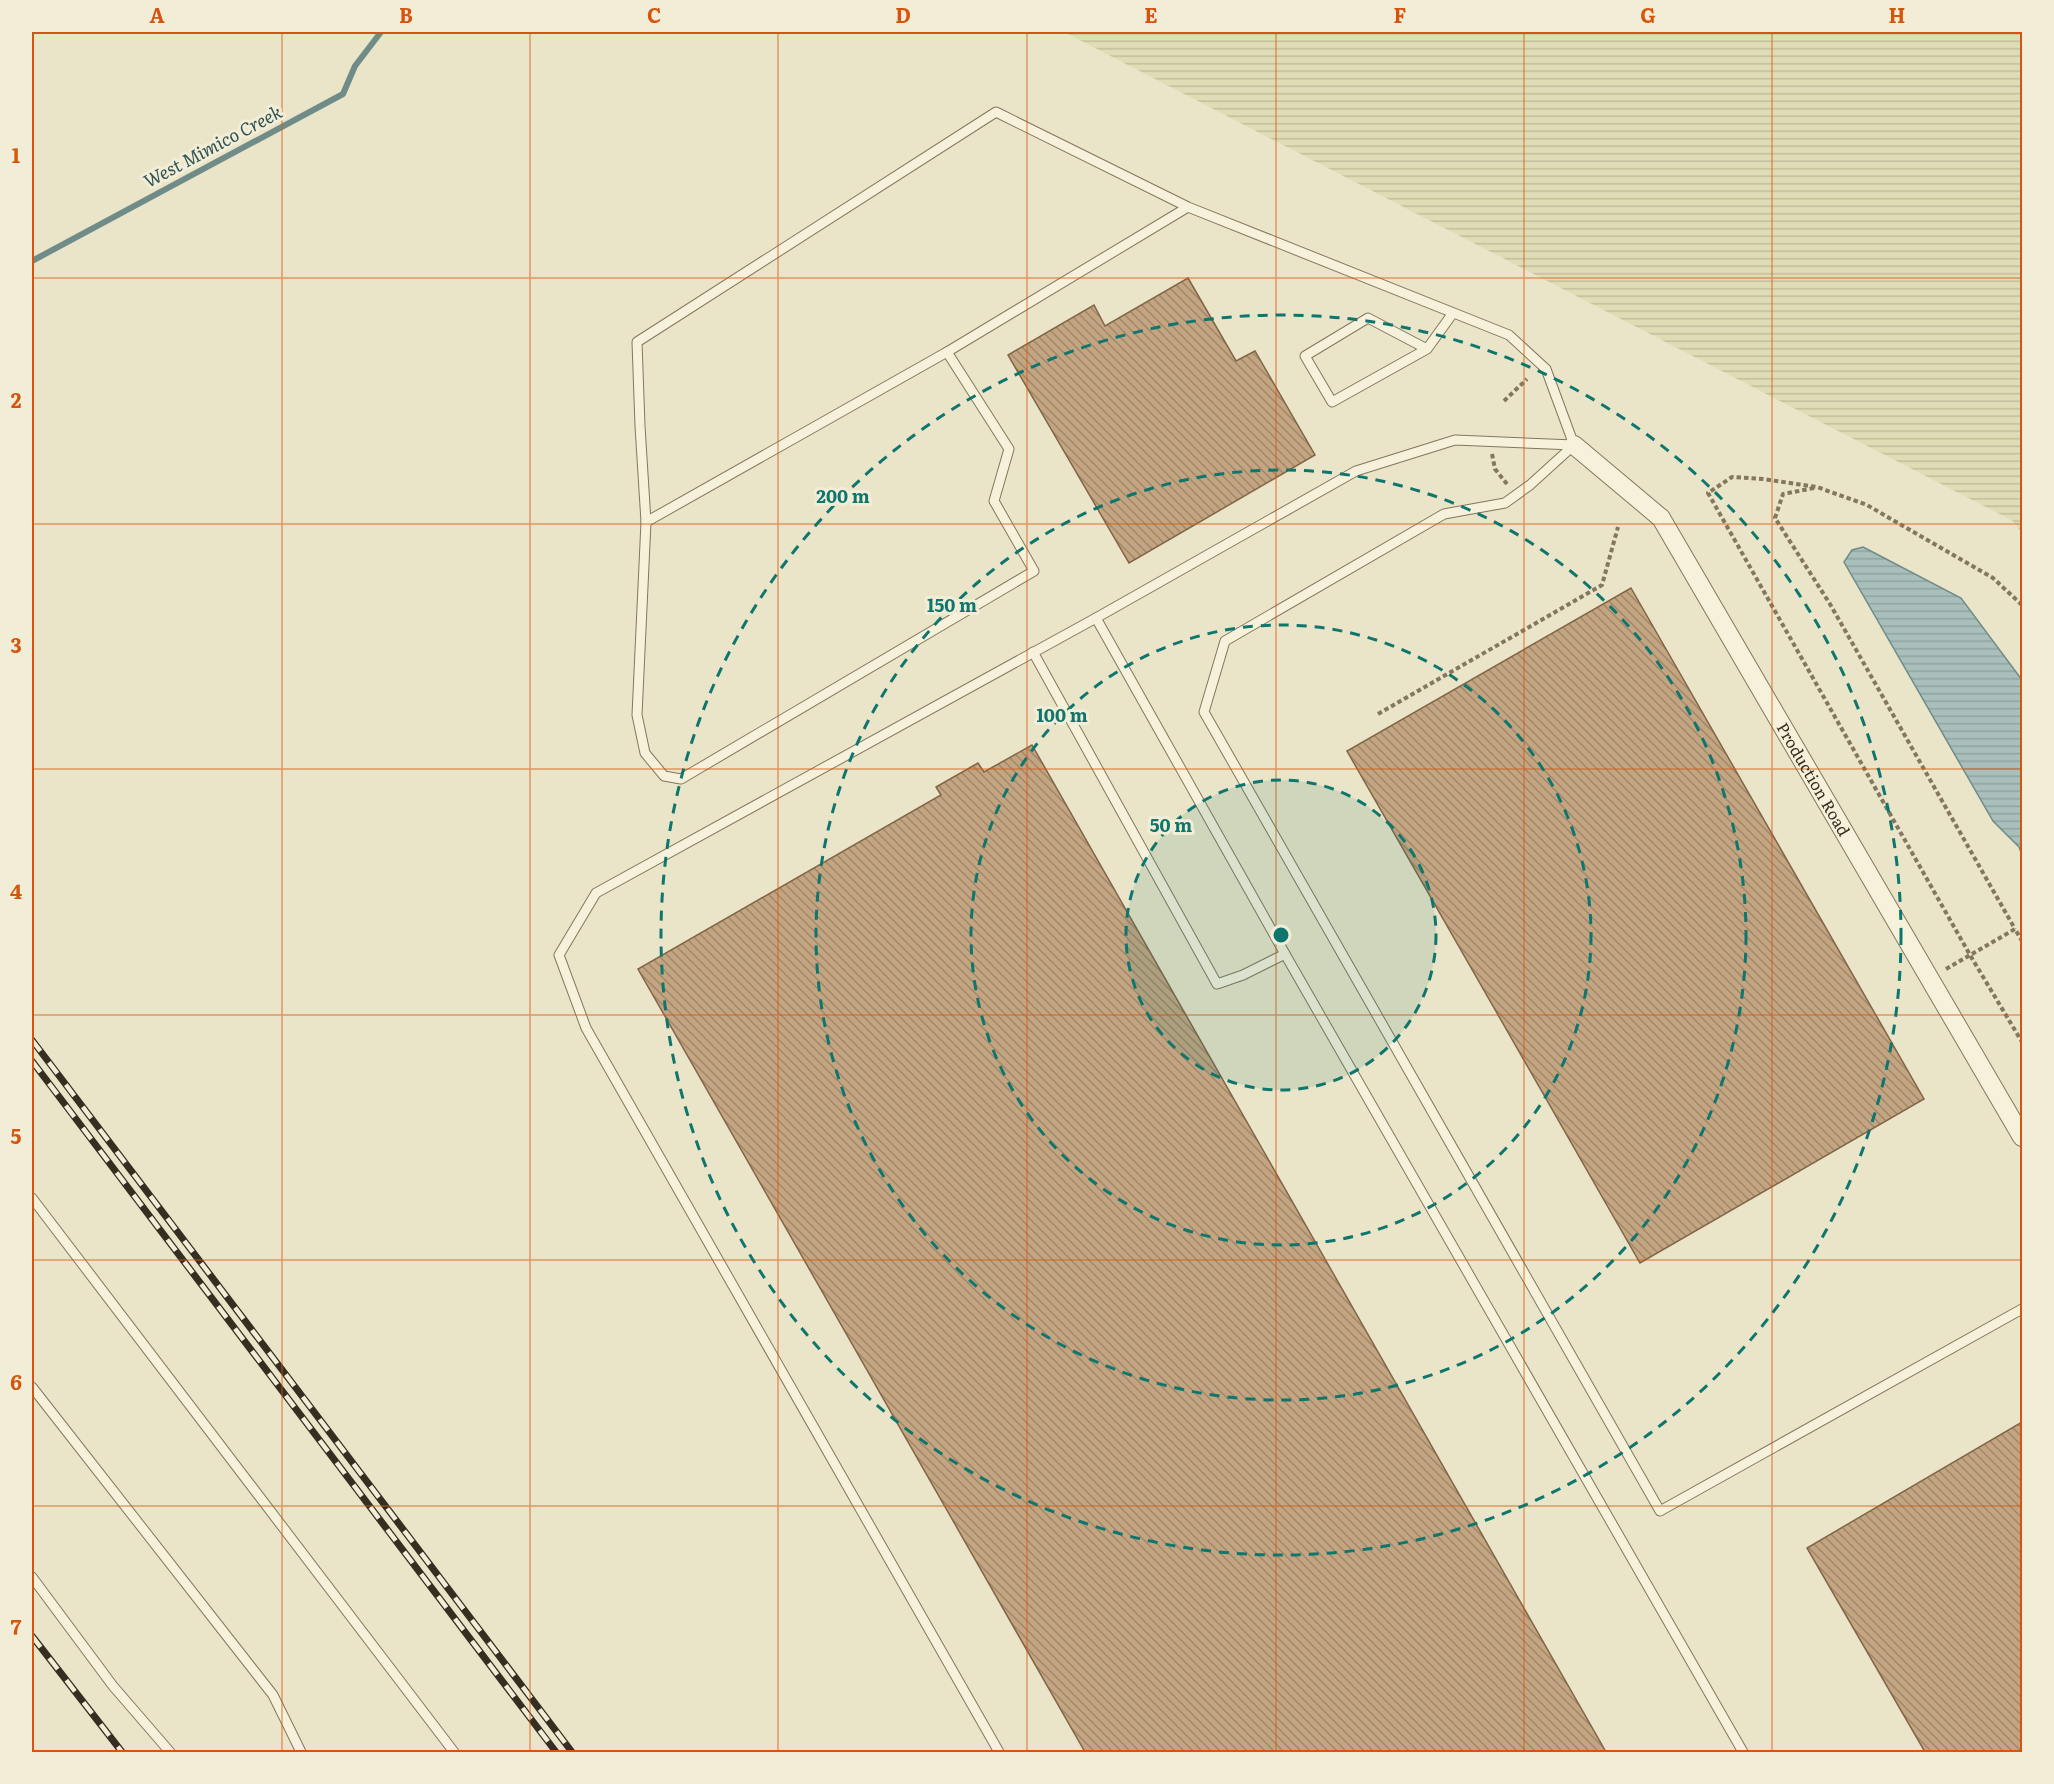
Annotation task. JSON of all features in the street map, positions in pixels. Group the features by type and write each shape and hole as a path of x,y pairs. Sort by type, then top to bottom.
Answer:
{"street":[{"name":"Production Road","path":"1574,445 1661,518 2022,1137"}],"lane":[{"path":"947,352 1009,448 994,501 1034,571 681,779 664,776 645,753 637,715 646,522 639,426 637,342 996,112 1188,207 1509,335 1546,369 1574,445"},
{"path":"646,522 947,352 1188,207"},
{"path":"1427,349 1368,318 1305,356 1332,402 1427,349 1453,313"},
{"path":"999,1752 586,1028 559,955 596,893 1096,618 1356,471 1455,440 1574,445"},
{"path":"1574,445 1530,485 1505,503 1444,514 1225,641 1204,712 1660,1511 2022,1309"},
{"path":"1096,618 1285,954 1743,1752"},
{"path":"1033,652 1217,984 1243,975 1285,954"},
{"path":"32,1198 454,1752"},
{"path":"32,1387 273,1695 301,1752"},
{"path":"32,1577 113,1686 170,1752"}],"path":[{"path":"1504,401 1527,379"},
{"path":"1492,451 1495,469 1508,485"},
{"path":"2022,605 1993,578 1876,511 1817,487 1732,477 1708,493 1970,955 2022,1042"},
{"path":"1817,487 1783,494 1775,518 1830,604 2022,941"},
{"path":"1378,714 1602,585 1617,527"},
{"path":"1930,978 2015,929"}],"shaded area":[{"path":"1064,32 2022,32 2022,533 2013,521"}],"water":[{"path":"1863,547 1961,598 2022,680 2022,855 2019,847 1993,821 1844,562 1852,550"}],"building":[{"path":"1188,278 1236,361 1255,351 1315,455 1129,563 1008,355 1094,305 1105,326"},
{"path":"1631,588 1924,1099 1640,1263 1347,751"},
{"path":"1032,745 1606,1752 1085,1752 638,969 941,795 936,787 978,763 984,772"},
{"path":"2022,1422 2022,1752 1925,1752 1807,1548"}],"waterway":[{"name":"West Mimico Creek","path":"32,261 343,94 355,66 381,32"}],"railway":[{"path":"32,1040 572,1752"},
{"path":"32,1061 556,1752"},
{"path":"32,1636 122,1752"}]}
